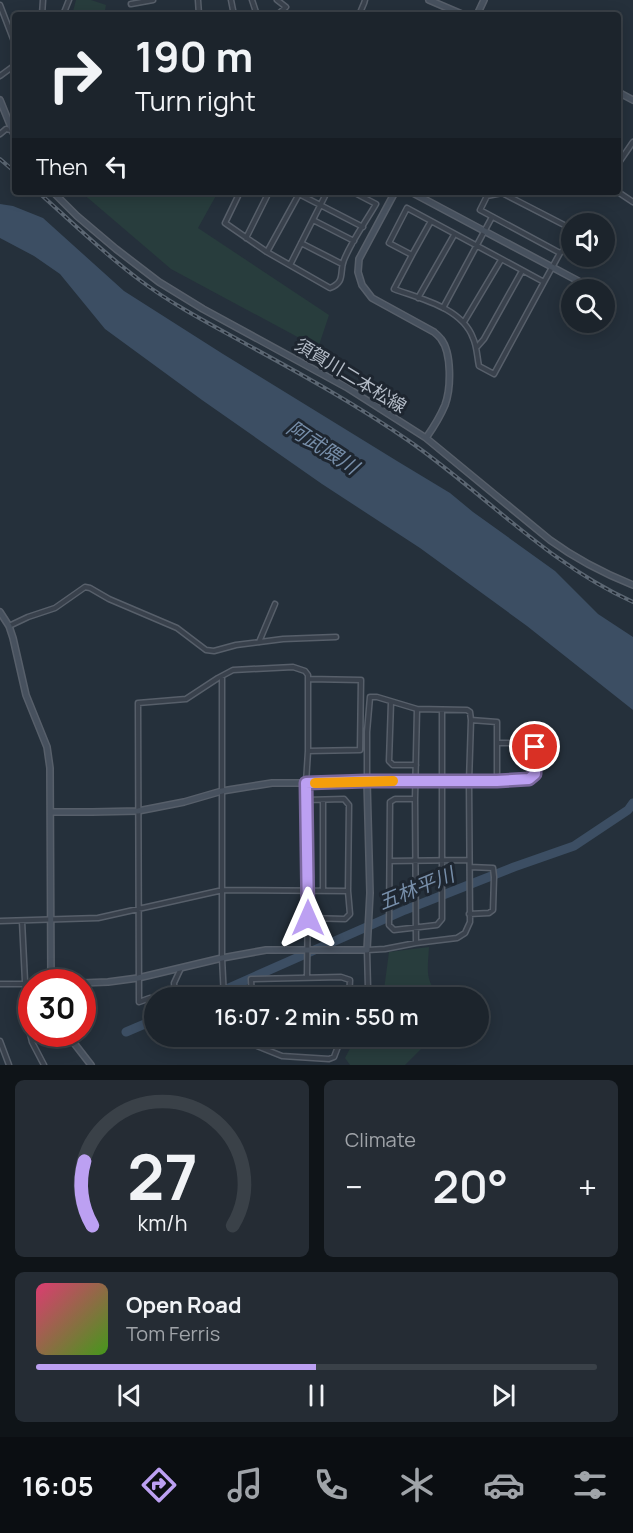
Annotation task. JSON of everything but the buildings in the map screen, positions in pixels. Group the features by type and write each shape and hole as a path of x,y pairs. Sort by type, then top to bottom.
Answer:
{"street":[{"path":"131,4 153,0"},
{"path":"277,0 286,7 280,12"},
{"path":"429,0 457,12"},
{"path":"0,5 12,36"},
{"path":"8,26 12,25"},
{"path":"0,100 11,130 6,129 0,134"},
{"path":"621,160 633,142"},
{"name":"須賀川二本松線","path":"56,195 116,249 159,282 203,309 346,387 426,438 558,546 598,570 633,585"},
{"path":"239,195 225,223 267,252 330,288 336,286 343,276 342,264 348,249 376,204 359,195"},
{"path":"246,238 268,195"},
{"path":"267,252 296,195"},
{"path":"301,195 363,227"},
{"path":"290,265 326,195"},
{"path":"393,195 359,259 358,272 362,285 372,298 434,332 447,350 449,364 445,404 426,438"},
{"path":"417,195 574,279"},
{"path":"431,221 394,289 452,312 464,322 473,337 479,366 494,374 560,253 480,210 487,196 492,195"},
{"path":"506,195 561,224"},
{"path":"412,255 389,243 407,208 544,282"},
{"path":"442,308 492,217"},
{"path":"313,220 354,241"},
{"path":"418,298 454,235"},
{"path":"301,243 342,264"},
{"path":"464,322 501,260"},
{"path":"476,348 484,339 522,271"},
{"path":"9,626 55,608 85,587 177,628 206,650 220,650 259,642 336,637"},
{"path":"259,642 275,604"},
{"path":"0,612 9,626 26,695 46,747 50,768 51,969"},
{"path":"144,1000 139,1002 138,978 138,703 186,699 233,670 293,667 305,671 309,679 306,783 307,977"},
{"path":"222,676 223,987"},
{"path":"308,751 360,750 361,680 309,679"},
{"path":"96,982 138,978 266,950 368,950 385,949 458,938 465,933 470,922 471,720 469,710 417,709 371,696 367,732 370,893 368,950 368,987"},
{"path":"391,702 389,761 393,765 416,765"},
{"path":"416,943 417,709"},
{"path":"415,799 395,799 390,802 389,925 394,930 437,925 442,919 442,710"},
{"path":"471,720 497,722 497,781"},
{"path":"51,812 138,811 184,802 222,791 272,783 469,782 529,779 534,775 535,747 532,743 497,743"},
{"path":"306,800 344,799 349,805 350,914 345,919 308,918"},
{"path":"323,800 323,891"},
{"path":"390,861 469,860"},
{"path":"469,914 489,914 493,910 494,877 493,868 470,867"},
{"path":"0,921 98,918 223,890 348,891"},
{"path":"22,921 24,969"},
{"path":"174,987 181,968"},
{"path":"251,987 251,979 307,977 347,978 350,980 350,987"},
{"path":"0,984 18,984"},
{"path":"0,1041 9,1065"},
{"path":"34,1047 44,1065"},
{"path":"77,1047 91,1065"},
{"path":"260,1047 282,1056 328,1059 334,1056 338,1047"}],"green space":[{"path":"76,0 91,0 106,5 105,12 73,12"},
{"path":"85,195 216,195 198,228 329,315 318,348 171,269"},
{"path":"429,947 428,968 432,987 384,987 389,952"},
{"path":"350,1047 423,1047 405,1065 350,1065 345,1058"}],"water":[{"name":"阿武隈川","path":"0,204 13,206 43,218 124,291 450,493 555,571 598,614 633,637 633,710 527,626 420,548 322,484 105,329 60,274 34,256 0,238"}],"waterway":[{"name":"五林平川","path":"231,987 405,910 574,846 628,810 633,803"},
{"name":"五林平川","path":"126,1032 144,1024"}],"railway":[{"path":"0,159 12,169"},
{"path":"41,195 88,238 153,290 329,390 389,428 437,462 573,568 633,602"}],"slow traffic":[{"path":"315,783 393,781"}],"route":[{"path":"308,918 306,783 529,779 535,774 535,747"}]}
